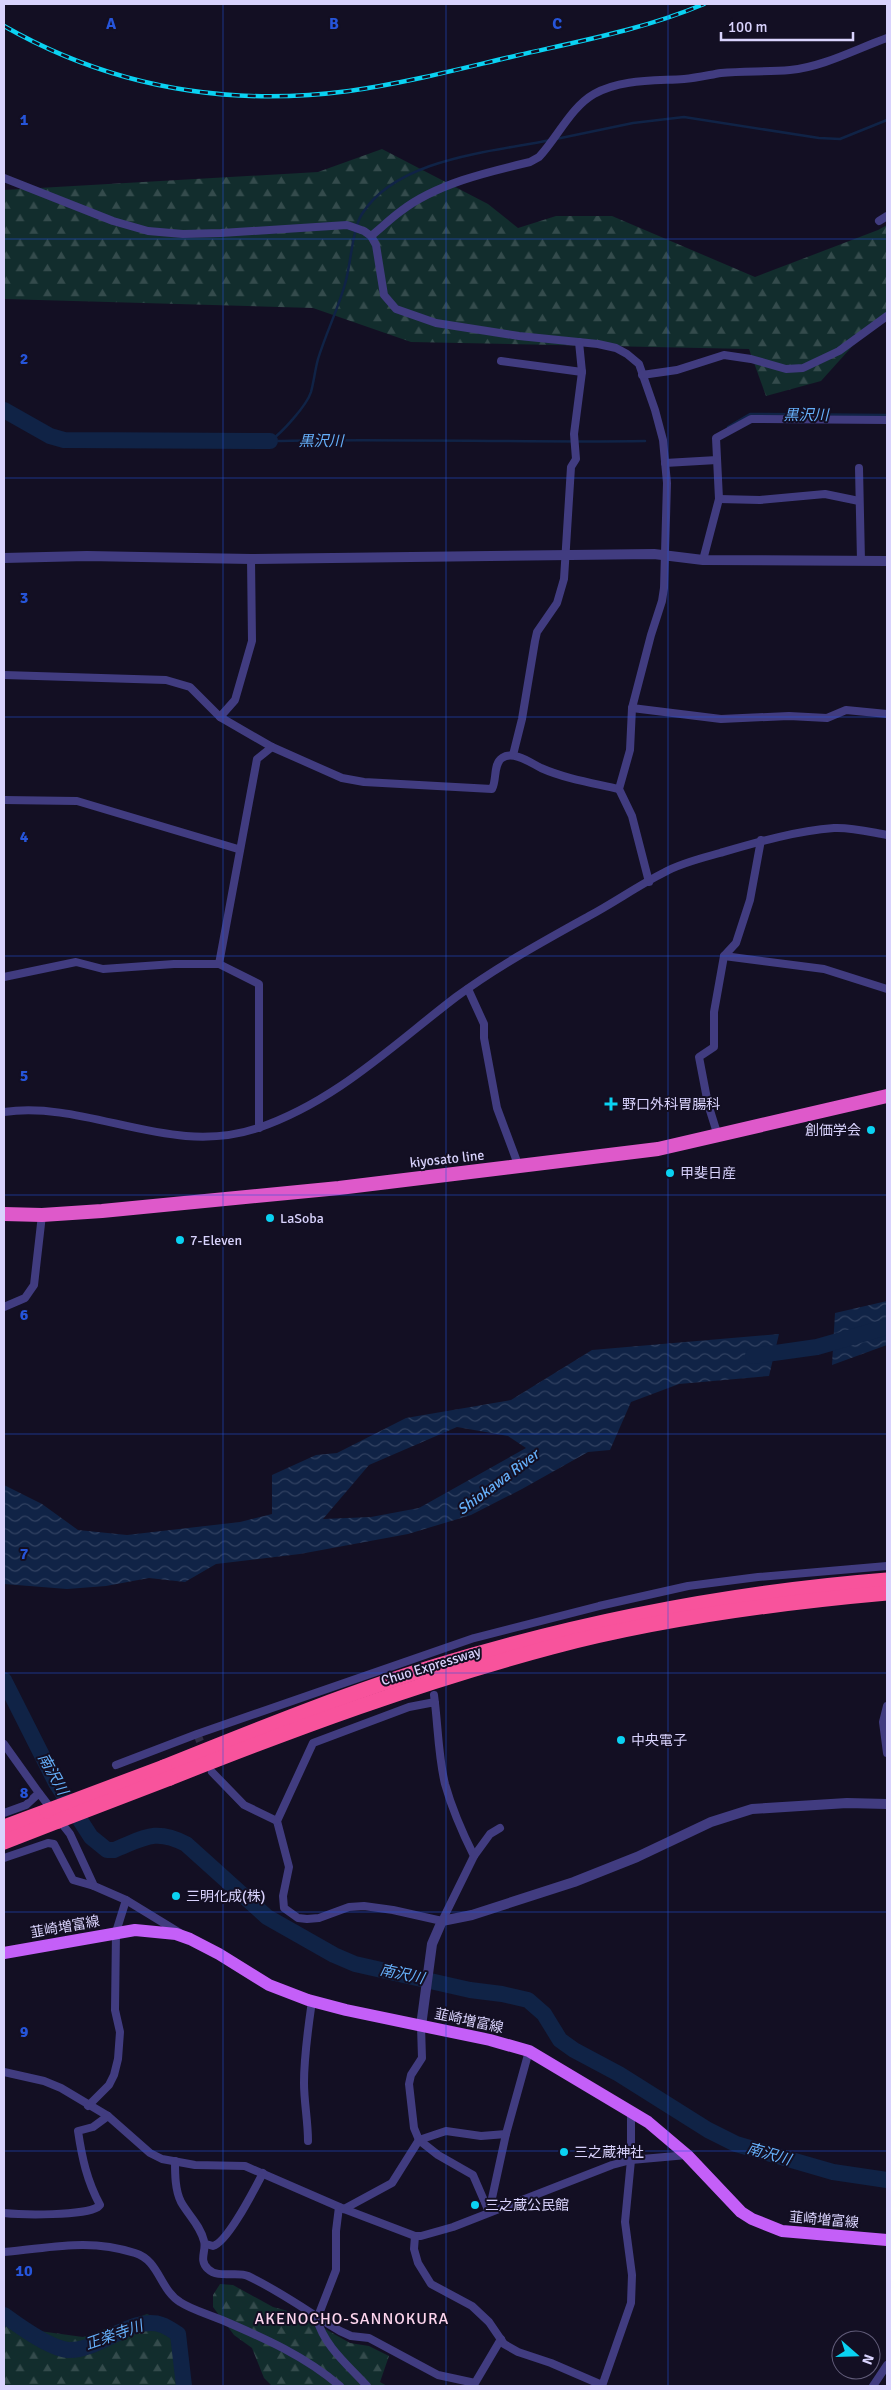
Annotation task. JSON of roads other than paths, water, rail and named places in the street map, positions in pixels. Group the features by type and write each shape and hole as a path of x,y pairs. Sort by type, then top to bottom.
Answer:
{"highway":[{"name":"kiyosato line","path":"4,1214 42,1215 330,1189 658,1149 887,1096"},
{"name":"Chuo Expressway","path":"167,1772 307,1710 435,1666 551,1634 652,1612 724,1599 814,1586 887,1580"},
{"name":"Chuo Expressway","path":"4,1828 52,1816 167,1772 436,1680 553,1646 654,1624 726,1612 815,1599 887,1593"},
{"name":"Chuo Expressway","path":"4,1842 52,1816"}],"main road":[{"name":"韮崎増富線","path":"4,1953 116,1932 152,1931 190,1939 269,1986 312,2001 490,2040 529,2051 631,2112 669,2138 688,2155 741,2212 766,2226 792,2232 887,2240"}],"street":[{"path":"371,236 401,210 464,179 530,162 538,157 549,145 582,104 593,95 608,88 628,83 694,78 721,73 791,70 808,67 868,47 887,38"},
{"path":"4,178 113,222 148,231 183,234 221,233 347,225 364,231 371,236 376,245 384,295 396,309 436,323 616,348 628,354 639,364 656,410 663,440 667,483 665,556 662,601 632,708 630,750 619,789 632,816 649,882"},
{"path":"879,222 887,216"},
{"path":"642,375 677,370 724,355 752,359 786,369 803,368 839,351 887,316"},
{"path":"513,755 522,719 537,632 549,616 561,594 571,467 576,459 574,434 582,372 579,342"},
{"path":"501,361 582,372"},
{"path":"703,560 719,499 716,438 751,420 887,420"},
{"path":"665,463 717,460"},
{"path":"859,468 861,561"},
{"path":"719,499 760,500 825,494 859,501"},
{"path":"4,558 87,556 251,559 665,556 703,560 887,561"},
{"path":"220,717 235,700 252,640 251,559"},
{"path":"4,675 166,680 190,687 220,717 272,747 342,778 364,782 492,789 498,762 504,756 513,755 557,775 619,789"},
{"path":"632,708 722,719 790,716 827,718 846,710 887,714"},
{"path":"219,964 238,849 256,759 272,747"},
{"path":"4,800 77,801 238,849"},
{"path":"4,1112 37,1109 180,1137 222,1135 260,1128 305,1106 353,1079 468,989 516,956 666,871 761,840 836,828 887,834"},
{"path":"718,1136 708,1104 699,1057 714,1047 714,1012 724,956 736,943 750,900 761,840"},
{"path":"724,956 824,969 887,989"},
{"path":"4,977 76,962 103,969 174,964 219,964 259,984 260,1128"},
{"path":"468,989 484,1024 484,1038 497,1108 519,1167"},
{"path":"4,1307 25,1298 34,1285 42,1215"},
{"path":"116,1765 211,1729 296,1702 355,1678 474,1638 590,1608 688,1586 758,1577 887,1566"},
{"path":"474,1856 461,1829 445,1783 434,1699 394,1711 313,1743 277,1821 289,1866 283,1896 284,1908 290,1914 307,1919 319,1918 349,1907 364,1906 393,1910 442,1921 472,1915 574,1882 637,1857 711,1822 752,1809 838,1804 887,1804"},
{"path":"887,1706 883,1722 887,1753"},
{"path":"4,1744 70,1834 94,1886"},
{"path":"212,1772 244,1805 277,1821"},
{"path":"4,1813 26,1805 39,1793"},
{"path":"489,2212 473,2174 438,2155 419,2140 414,2128 409,2084 411,2075 422,2058 421,2026 432,1944 474,1856 490,1834 500,1828"},
{"path":"4,1858 48,1842 54,1844 74,1880 94,1886 126,1900 190,1939"},
{"path":"88,2106 109,2085 114,2075 119,2049 120,2032 115,2010 116,1932 126,1900"},
{"path":"308,2141 308,2117 304,2085 305,2046 312,2001"},
{"path":"489,2212 506,2134 529,2051"},
{"path":"4,2072 54,2084 88,2106 108,2116 150,2153 162,2159 196,2165 245,2166 341,2208 415,2236 422,2236 453,2227 631,2160 688,2155"},
{"path":"415,2236 414,2249 418,2263 431,2284 472,2306 489,2322 496,2336 504,2344 518,2352 551,2363 602,2385 631,2303 632,2275 625,2222 631,2160 631,2112"},
{"path":"4,2213 26,2216 82,2211 98,2207 100,2205 94,2197 83,2165 78,2131 93,2127 108,2116"},
{"path":"341,2208 392,2182 419,2140 446,2131 481,2136 506,2134"},
{"path":"175,2161 175,2177 180,2201 201,2228 206,2244 202,2253 208,2269 215,2273 249,2276 351,2336 369,2338 438,2375 475,2383 501,2339"},
{"path":"206,2244 213,2246 221,2242 247,2205 263,2173"},
{"path":"341,2208 336,2231 336,2270 317,2317 323,2336 367,2386"},
{"path":"4,2252 89,2243 138,2253 154,2266 166,2289 180,2303 288,2349 340,2386"},
{"path":"873,2386 887,2365"}],"water":[{"path":"887,1301 887,1345 832,1365 835,1313"},
{"path":"779,1334 769,1376 679,1384 631,1402 610,1450 588,1452 471,1515 408,1534 300,1554 216,1564 185,1582 149,1578 106,1586 67,1589 4,1584 4,1485 42,1504 78,1530 127,1535 240,1522 272,1514 272,1475 316,1455 337,1453 406,1418 511,1400 592,1350","holes":["457,1427 508,1436 526,1448 419,1508 371,1517 323,1519 369,1465"]}],"waterway":[{"path":"556,139 633,123 684,117 819,138 840,139 887,120"},
{"path":"270,441 294,418 309,398 318,359 345,284 356,229 362,214 378,195 398,180 448,160 551,140"},
{"name":"黒沢川","path":"4,410 50,436 64,440 270,441"},
{"name":"黒沢川","path":"728,427 750,414 887,415"},
{"name":"黒沢川","path":"272,441 645,441"},
{"name":"Shiokawa River","path":"753,1356 817,1347 887,1327"},
{"name":"南沢川","path":"4,1680 56,1783 91,1837 107,1850 114,1850 150,1837 166,1836 175,1839 186,1844 267,1917 334,1955 355,1964 470,1990 528,2000 544,2014 560,2040 574,2050 619,2074 708,2130 736,2144 833,2172 887,2180"},
{"name":"正楽寺川","path":"4,2315 43,2341 68,2350 91,2345 139,2325 151,2323 164,2326 178,2334 184,2386"}],"tunnel":[{"path":"197,1734 205,1753"}],"railway":[{"path":"4,26 45,47 86,64 128,78 214,94 304,95 371,88 435,75 613,34 659,21 704,4"}],"place":[{"name":"野口外科胃腸科","path":"611,1104"},
{"name":"創価学会","path":"871,1130"},
{"name":"甲斐日産","path":"670,1173"},
{"name":"LaSoba","path":"270,1218"},
{"name":"7-Eleven","path":"180,1240"},
{"name":"中央電子","path":"621,1740"},
{"name":"三明化成(株)","path":"176,1896"},
{"name":"三之蔵神社","path":"564,2152"},
{"name":"三之蔵公民館","path":"475,2205"}],"district":[{"name":"AKENOCHO-SANNOKURA","path":"352,2319"}]}
